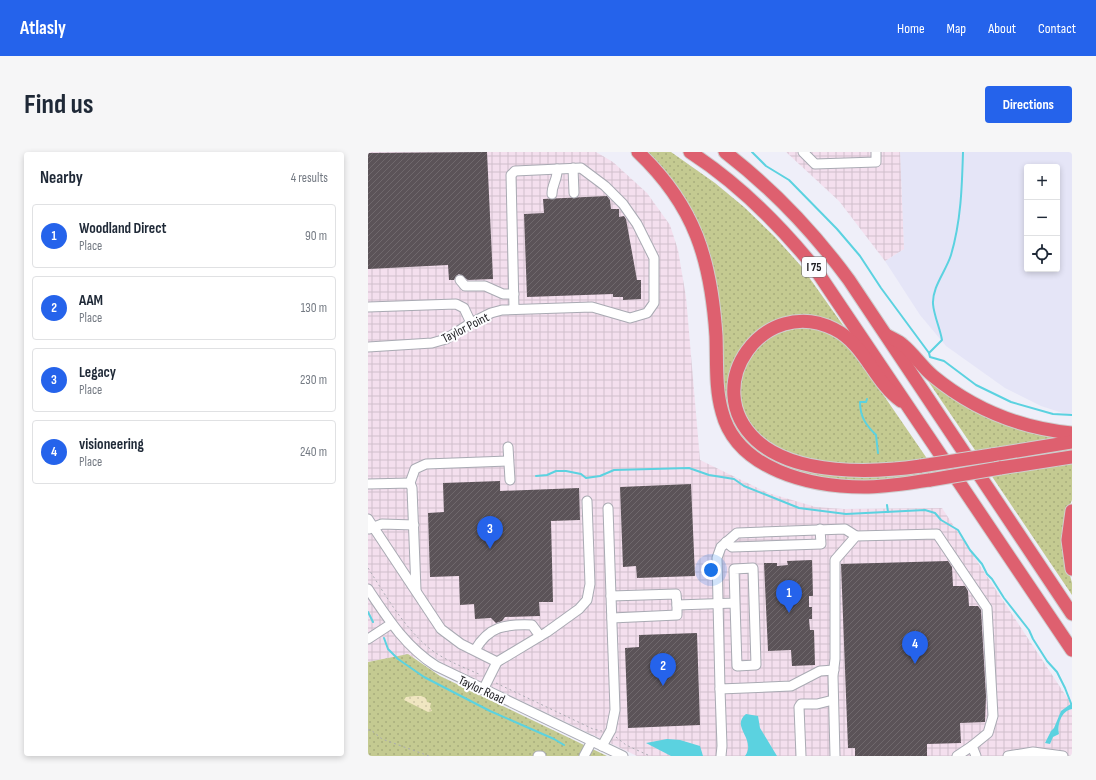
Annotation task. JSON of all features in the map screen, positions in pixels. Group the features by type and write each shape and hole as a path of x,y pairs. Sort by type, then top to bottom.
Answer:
{"highway":[{"path":"638,152 657,171 674,193 689,218 701,245 709,273 714,302 720,404 728,427 740,445 754,458 771,467 796,476 821,482 864,487 930,480 1072,457"},
{"name":"I 75","path":"690,152 714,169 756,204 802,251 828,285 1072,650"},
{"name":"I 75","path":"725,152 770,189 809,229 840,268 1072,614"},
{"path":"910,408 889,393 858,348 849,339 835,329 810,322 782,324 764,333 746,352 738,367 734,383 737,408 742,422 755,439 778,454 803,462 842,470 883,471 1072,442"},
{"path":"885,334 903,345 931,375 952,391 976,406 1004,418 1033,427 1072,433"},
{"path":"1072,511 1069,523 1068,540 1072,569"}],"street":[{"path":"803,152 815,164 876,162 876,152"},
{"path":"514,309 511,175 516,171 573,168 574,193"},
{"name":"Taylor Point","path":"368,347 432,343 446,339 471,323 491,313 514,309 592,307 630,318 647,313 654,303 654,258 637,224 623,204 605,186 584,170 573,168"},
{"path":"552,194 552,187 558,177 558,169"},
{"path":"460,280 465,286 485,286 502,294 514,294"},
{"path":"368,308 456,304 464,308 471,323"},
{"path":"508,447 510,480"},
{"path":"416,590 412,488 410,483 415,469 426,464 508,461"},
{"path":"368,484 410,483"},
{"path":"483,690 497,662 540,636 579,609 586,600 590,584 587,500"},
{"path":"602,746 611,730 615,710 608,508"},
{"path":"370,525 414,525"},
{"path":"370,525 442,629 461,644 497,662"},
{"path":"726,542 732,547 821,544 820,529"},
{"path":"721,756 722,746 716,558 726,542 737,532 845,529 856,536 937,534 987,608 993,716 988,733 957,756"},
{"path":"835,756 833,700 835,560 856,536"},
{"path":"753,568 756,665 737,666 735,603 734,569 753,568"},
{"name":"Taylor Road","path":"368,589 391,624 408,644 427,660 448,673 622,756"},
{"path":"611,596 676,594 677,605 676,615 612,618"},
{"path":"677,605 735,603"},
{"path":"368,638 391,624"},
{"path":"474,650 481,639 493,630 506,626 532,625 540,636"},
{"path":"720,689 791,686 820,671 834,670"},
{"path":"801,756 799,707 801,704 817,704 833,700"},
{"path":"584,756 592,741"},
{"path":"972,746 976,756"},
{"path":"1008,756 1033,752 1064,756"}],"path":[{"path":"368,730 371,730 382,739 429,756"}],"shaded area":[{"path":"368,152 596,152 613,162 647,193 670,225 678,250 686,297 700,460 768,493 816,507 844,509 942,508 1072,705 1072,756 637,756 444,664 427,653 414,658 408,654 368,662"},
{"path":"786,152 900,152 904,249 885,261 839,201"},
{"path":"900,152 1072,152 1072,416 1041,406 1005,388 946,346 920,315 885,261 904,249"}],"green space":[{"path":"644,152 671,152 715,183 744,207 775,237 801,266 845,328 842,329 836,325 759,332 731,405 786,462 934,468 939,475 904,480 842,482 783,468 745,445 724,408 711,268"},
{"path":"806,328 827,333 845,345 856,355 928,460 883,466 839,464 796,456 774,447 763,439 748,418 743,407 740,395 744,370 750,358 761,343 782,332"},
{"path":"926,378 1060,436 1061,439 977,453"},
{"path":"1072,447 1072,454 986,467 982,461"},
{"path":"1072,462 1072,500 1068,510 1068,568 1072,583 1072,595 991,475"},
{"path":"408,654 440,676 607,756 368,756 368,662"}],"sand":[{"path":"415,696 426,698 427,702 431,703 430,707 432,711 428,712 404,700 406,697"}],"water":[{"path":"1072,703 1072,709 1065,712 1059,723 1059,734 1053,737 1050,744 1045,743 1054,728 1061,711"},
{"path":"746,714 758,716 760,728 777,756 745,756 748,750 748,744 741,724 742,719"},
{"path":"667,739 680,740 700,746 703,756 671,756 646,743"}],"building":[{"path":"487,152 493,279 468,280 459,274 454,280 449,280 448,265 368,269 368,153"},
{"path":"607,196 610,200 611,209 619,209 619,217 624,216 626,219 637,280 641,280 641,299 623,300 623,297 613,297 613,294 527,297 524,214 544,213 543,199"},
{"path":"500,481 500,491 579,488 580,520 551,521 553,602 539,602 540,616 505,617 502,621 496,623 491,618 475,619 474,604 460,605 459,576 430,577 428,513 444,512 443,483"},
{"path":"691,484 695,576 637,578 636,566 623,567 620,487"},
{"path":"812,560 813,596 809,596 809,607 812,607 812,619 809,619 810,630 814,630 815,665 792,666 791,650 768,651 764,563 777,563 777,566 788,565 787,561"},
{"path":"948,561 952,567 953,586 965,586 968,591 969,606 978,606 981,610 986,696 985,722 960,723 961,743 927,744 927,756 855,756 855,748 848,748 841,564"},
{"path":"697,633 700,725 628,728 625,648 639,647 639,635"}],"waterway":[{"path":"752,152 766,166 789,180 837,229 860,256 881,288 929,353 930,357 944,361 976,385 1011,402 1053,414 1072,415"},
{"path":"929,353 942,340 933,304 933,298 937,285 949,261 957,229 963,152"},
{"path":"867,399 866,402 860,402 861,412 869,428 876,435 878,453"},
{"path":"536,476 547,475 556,471 566,471 581,474 586,478 600,476 614,470 689,468 709,475 734,479 744,486 799,508 846,514 925,510 935,513 941,520 958,530 970,550 982,564 987,574 1004,598 1029,630 1047,661 1057,672 1072,706"},
{"path":"887,505 888,512"},
{"path":"368,612 373,622"},
{"path":"384,638 388,649 398,659 424,677 490,711 554,739 564,745"}],"place":[{"name":"Legacy","path":"490,549"},
{"name":"Woodland Direct","path":"789,613"},
{"name":"visioneering","path":"915,664"},
{"name":"AAM","path":"663,686"}]}
